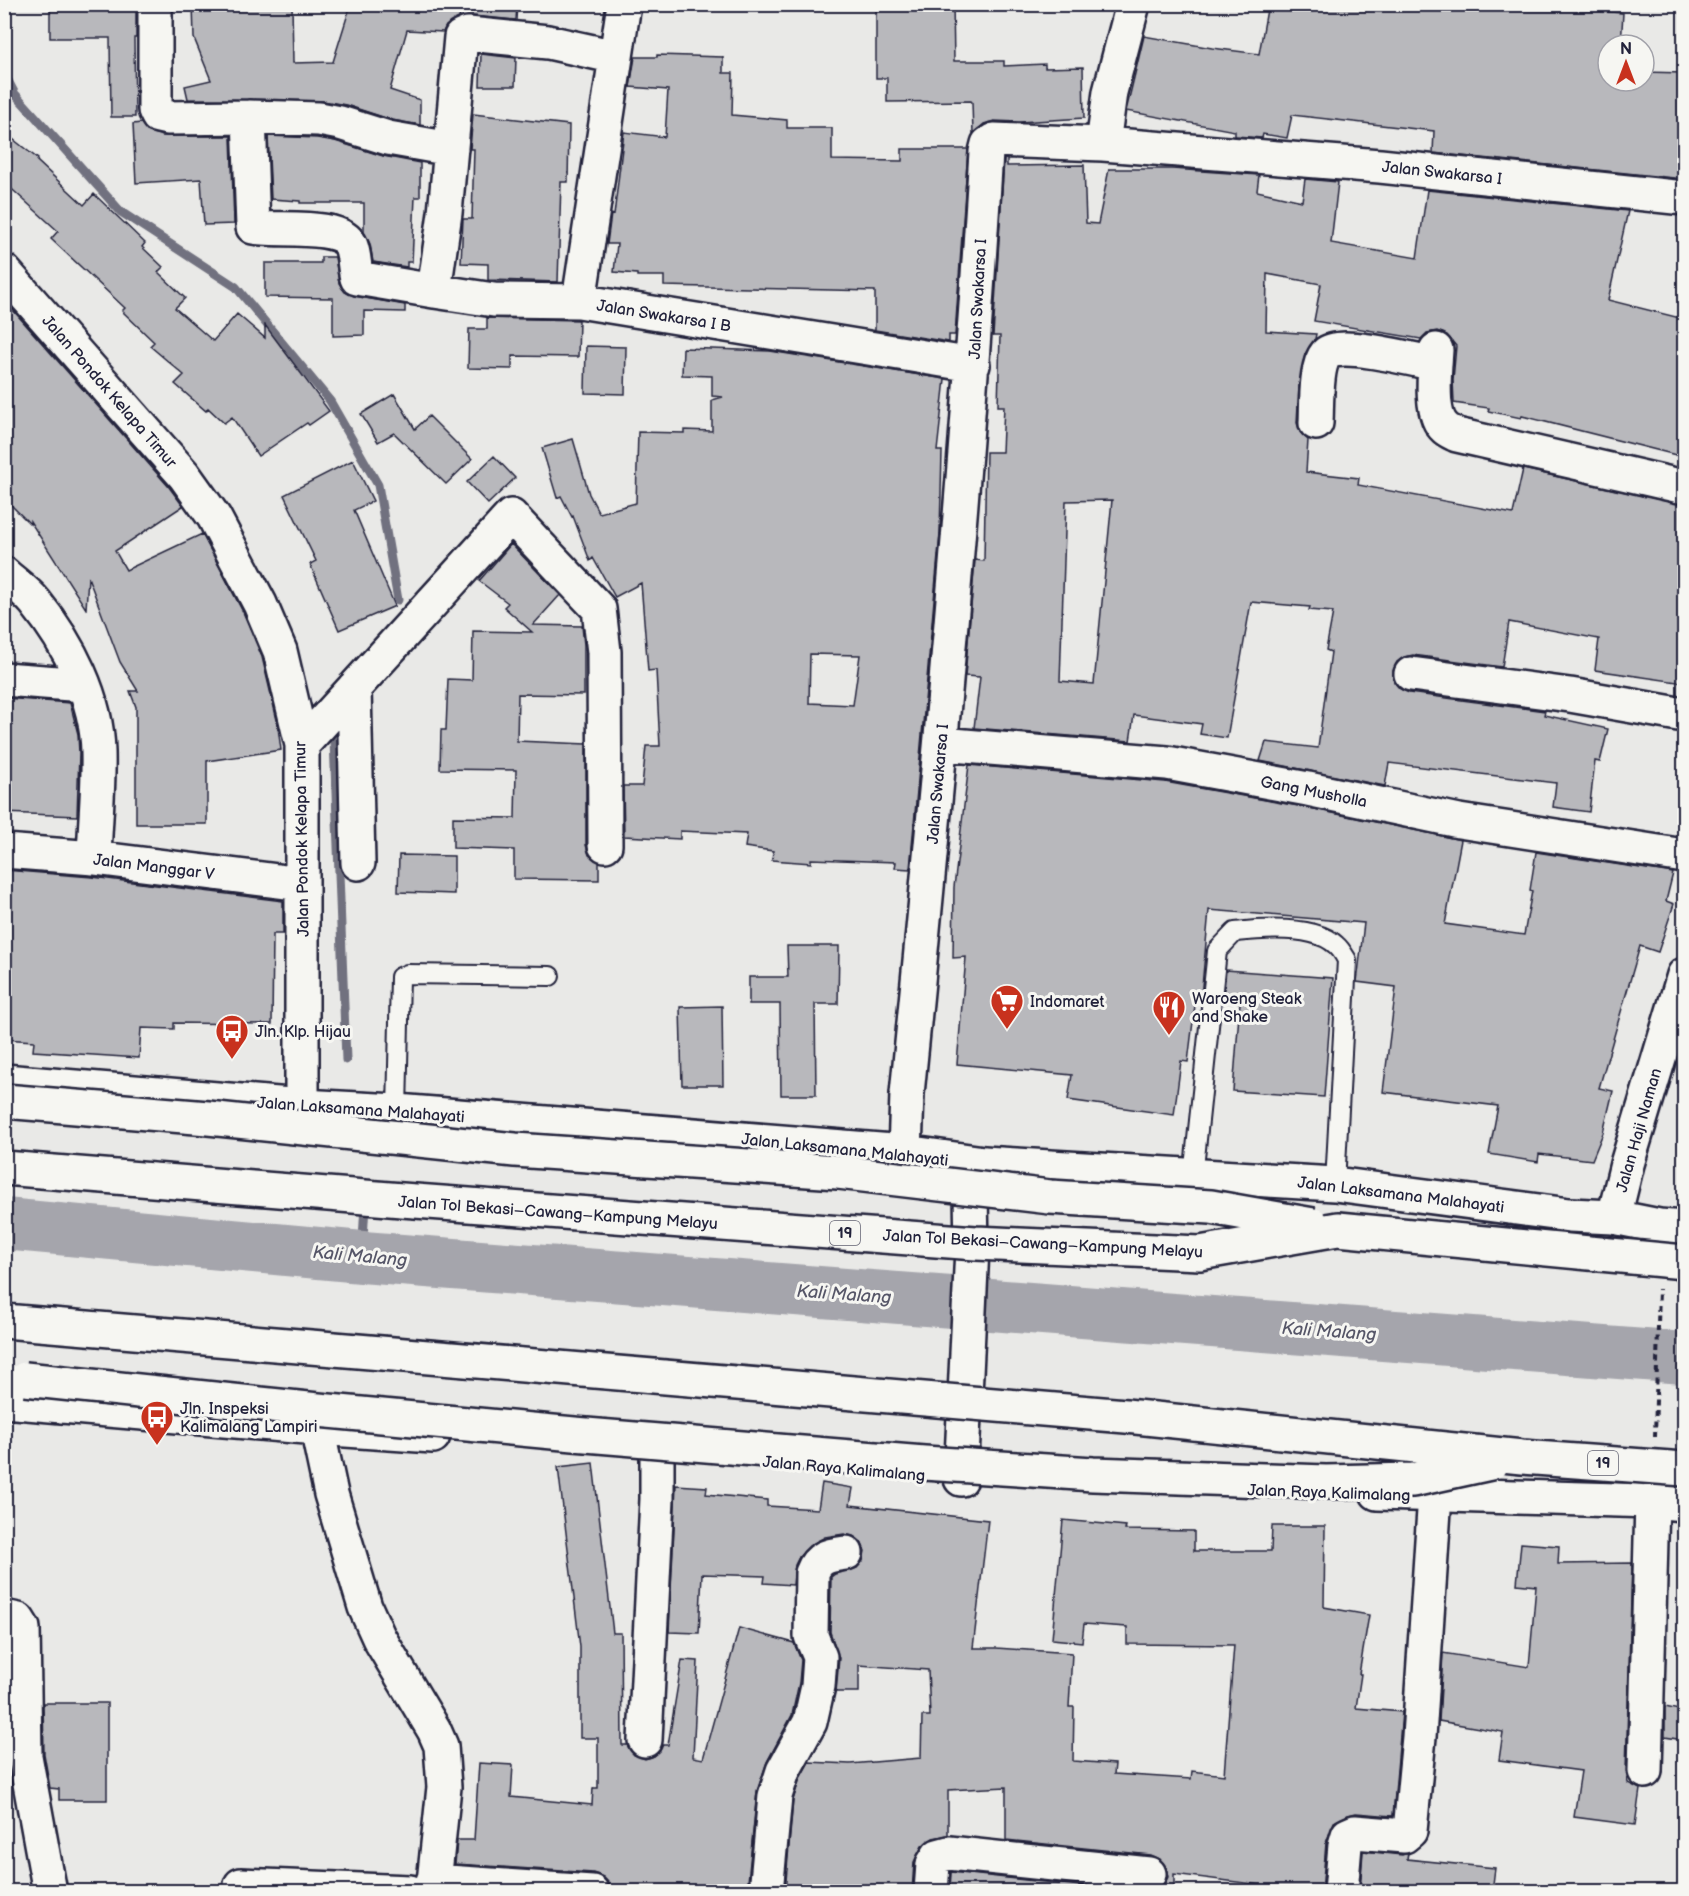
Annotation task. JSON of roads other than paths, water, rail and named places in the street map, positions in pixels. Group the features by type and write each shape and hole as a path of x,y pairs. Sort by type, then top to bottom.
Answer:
{"main road":[{"path":"155,4 156,113 167,117 319,119 388,138 451,149"},
{"name":"Jalan Swakarsa I B","path":"624,4 579,301 973,365"},
{"path":"1103,144 1110,92 1133,4"},
{"path":"434,291 445,213 459,40 463,35 548,42 616,57"},
{"path":"249,117 253,227 316,230 339,235 351,244 357,278 494,300 579,301"},
{"name":"Jalan Swakarsa I","path":"905,1152 907,1094 941,744 973,365 988,144 994,140 1103,144 1380,166 1684,198"},
{"name":"Jalan Pondok Kelapa Timur","path":"4,271 184,475 214,517 260,604 280,651 302,745 302,1106"},
{"path":"1316,423 1321,365 1325,354 1330,351 1352,349 1435,357 1434,389 1437,418 1444,428 1457,435 1684,488"},
{"path":"302,745 511,516 599,609 604,652 606,845"},
{"path":"4,574 34,601 74,660 84,685 93,718 98,751 94,858"},
{"path":"1411,674 1569,695 1684,715"},
{"path":"4,679 84,685"},
{"path":"354,688 358,862"},
{"name":"Gang Musholla","path":"941,744 1167,763 1308,789 1459,821 1684,856"},
{"name":"Jalan Manggar V","path":"4,851 94,858 302,884"},
{"name":"Jalan Haji Naman","path":"1614,1217 1627,1164 1684,975"},
{"name":"Jalan Laksamana Malahayati","path":"4,1081 905,1152 972,1162 1335,1184 1569,1215 1614,1217 1659,1226 1684,1228"},
{"path":"4,1101 208,1118 514,1150 838,1172 1050,1197 1211,1207 1338,1229"},
{"path":"961,1479 972,1248 972,1162"},
{"name":"Jalan Tol Bekasi–Cawang–Kampung Melayu","path":"4,1168 976,1243 1200,1253 1338,1229 1684,1262"},
{"name":"19","path":"4,1321 1126,1416 1522,1457 1684,1469"},
{"path":"15,1390 318,1410 924,1463 1093,1474 1326,1482 1402,1480 1522,1457"},
{"name":"Jalan Raya Kalimalang","path":"15,1390 317,1428 657,1452 961,1479 1652,1501 1684,1504"},
{"path":"317,1428 331,1494 365,1607 379,1638 434,1730 441,1746 444,1787 425,1888"},
{"path":"645,1740 657,1499 657,1452"},
{"path":"1341,1892 1348,1835 1355,1832 1404,1836 1410,1831 1419,1737 1435,1495"},
{"path":"1645,1771 1652,1501"},
{"path":"766,1892 775,1796 783,1771 810,1722 818,1686 820,1657 811,1636 812,1573 815,1564 826,1556 846,1553"},
{"path":"8,1618 18,1620 23,1628 25,1755 50,1892"},
{"path":"932,1892 933,1864 938,1856 949,1853 1149,1874"},
{"path":"241,1886 592,1892"}],"lane":[{"path":"1193,1177 1216,951 1235,932 1277,928 1326,937 1338,946 1347,960 1335,1184"},
{"path":"397,1111 400,977 406,974 550,976"}],"waterway":[{"path":"4,73 15,94 121,212 236,287 330,401 378,485 398,600"},
{"path":"334,740 346,1060"},
{"path":"362,1257 365,1205"},
{"name":"Kali Malang","path":"4,1224 362,1257 1684,1358"}],"place":[{"name":"Indomaret","path":"1007,1030"},
{"name":"Waroeng Steak and Shake","path":"1169,1036"},
{"name":"Jln. Klp. Hijau","path":"232,1060"},
{"name":"Jln. Inspeksi Kalimalang Lampiri","path":"157,1446"}]}
